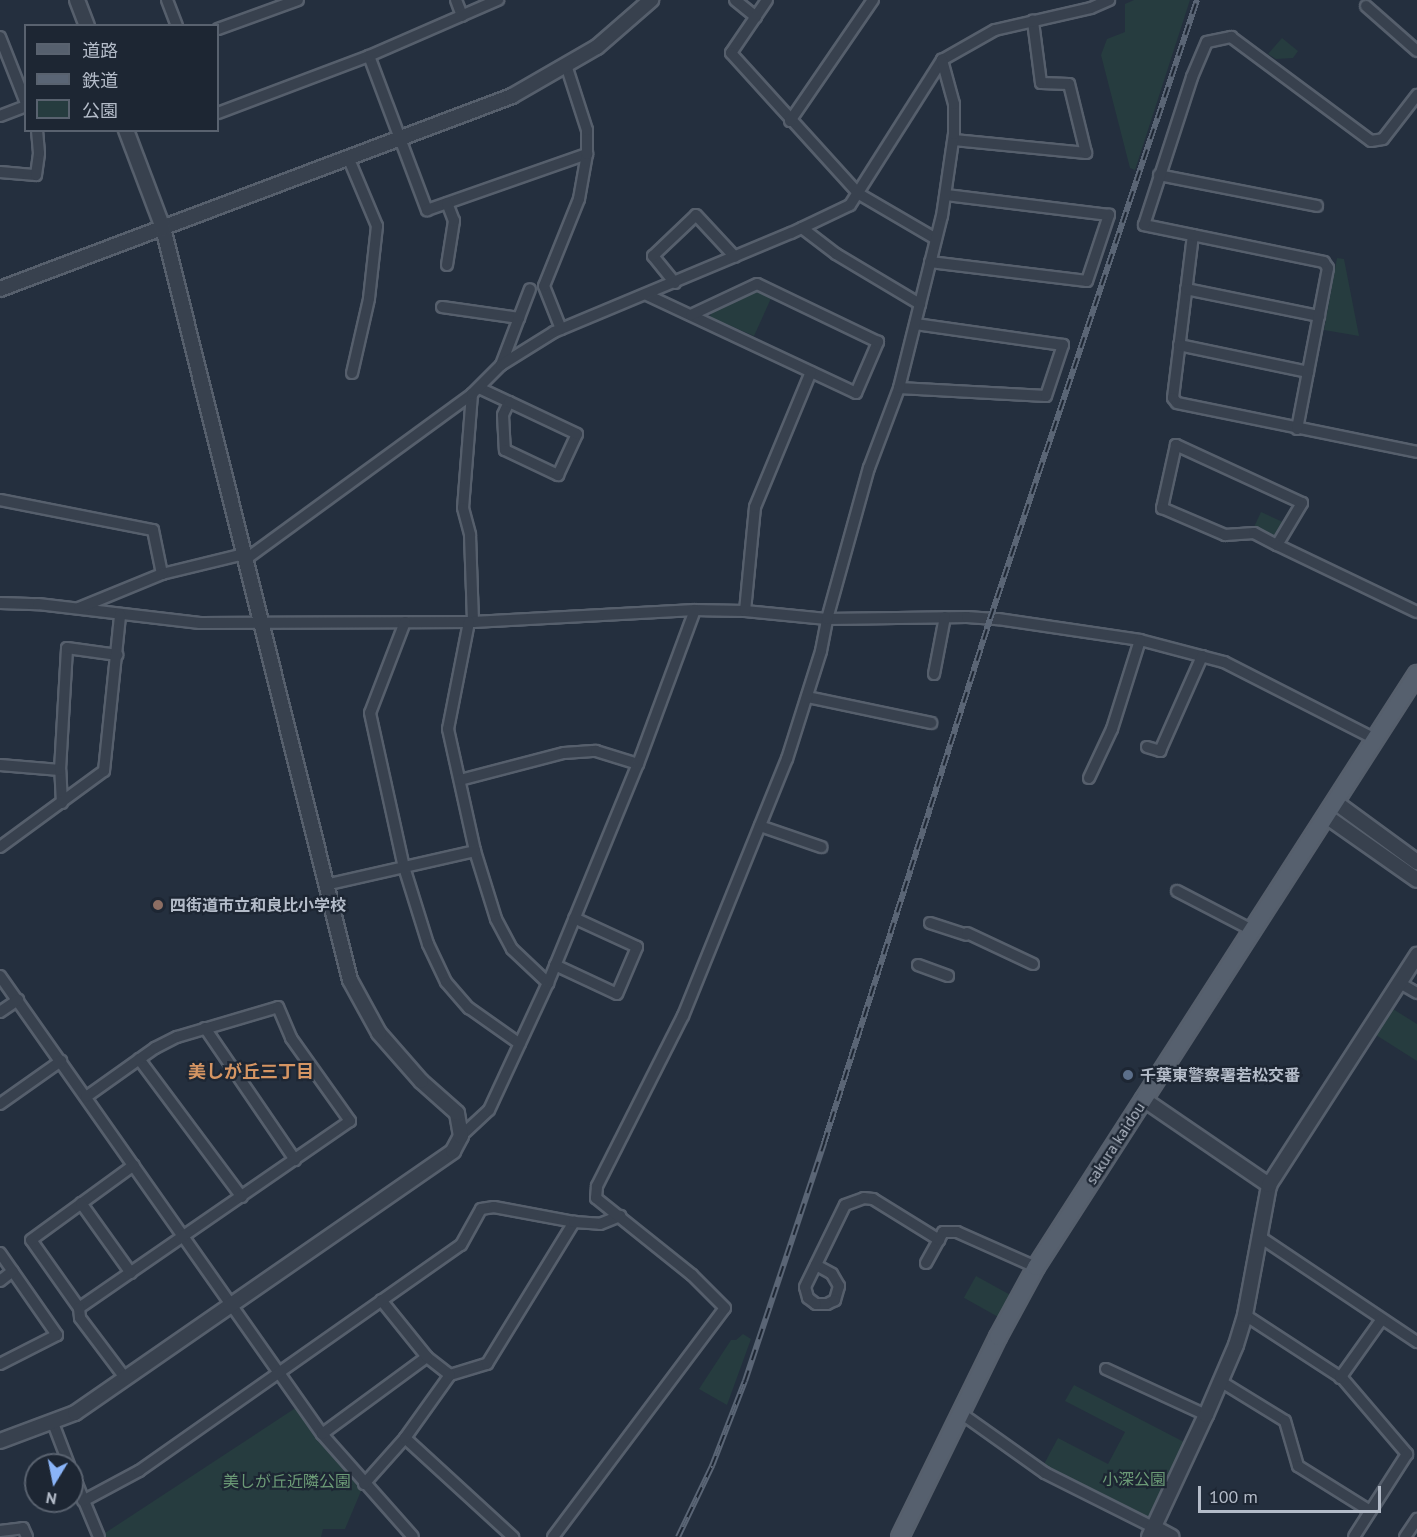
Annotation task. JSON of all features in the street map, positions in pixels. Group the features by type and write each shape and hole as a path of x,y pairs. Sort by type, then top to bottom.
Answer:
{"main road":[{"name":"sakura kaidou","path":"900,1537 1036,1268 1417,674"}],"street":[{"path":"77,0 86,24"},
{"path":"167,0 176,24"},
{"path":"219,29 298,0"},
{"path":"456,0 462,16"},
{"path":"219,113 369,56 498,0"},
{"path":"0,289 398,137 512,96 597,46 651,0"},
{"path":"735,0 756,17"},
{"path":"767,0 731,53 790,121 859,194 936,239"},
{"path":"790,121 873,0"},
{"path":"76,609 162,574 245,557 475,391 501,365 561,329 675,283 850,205 942,60 995,30 1091,8 1109,0"},
{"path":"1368,13 1417,51"},
{"path":"954,140 1086,153 1069,84 1041,83 1033,21"},
{"path":"0,37 24,100"},
{"path":"1297,429 1328,268 1324,262 1144,225 1192,77 1207,42 1231,37 1371,141 1383,139 1417,95"},
{"path":"369,56 427,210 587,154"},
{"path":"553,1537 725,1308 692,1275 596,1198 597,1186 683,1016 787,759 807,697 869,468 899,388 946,195 954,140 954,104 942,60"},
{"path":"561,329 544,286 579,199 587,154 587,130 566,65"},
{"path":"0,116 24,106"},
{"path":"0,172 36,175 39,153 37,132"},
{"path":"127,132 163,228 350,980 380,1033 421,1081 457,1113 460,1136"},
{"path":"348,157 377,226 369,299 352,373"},
{"path":"1159,176 1317,206"},
{"path":"930,262 1087,281 1109,215 946,195"},
{"path":"447,203 454,221 447,265"},
{"path":"675,283 653,256 696,215 735,257"},
{"path":"802,228 836,254 920,304"},
{"path":"1193,235 1173,398 1177,403 1417,452"},
{"path":"646,295 856,393 878,342 757,284 691,315"},
{"path":"501,365 530,289"},
{"path":"1186,289 1318,316"},
{"path":"442,307 519,318"},
{"path":"899,388 1046,396 1063,345 915,324"},
{"path":"1179,345 1308,372"},
{"path":"745,611 755,507 811,372"},
{"path":"475,391 509,402 577,434 558,475 505,450 503,415 509,402"},
{"path":"475,391 463,508 470,535 471,622 448,729 475,851 496,919 512,949 548,982"},
{"path":"1277,545 1302,503 1176,445 1162,508 1225,535 1254,534 1417,612"},
{"path":"0,500 153,530 162,574"},
{"path":"0,603 76,609 200,624 471,622 695,610 745,611 827,619 945,617 998,619 1140,640 1224,662 1375,739"},
{"path":"0,1441 75,1413 126,1379 453,1151 460,1136 489,1110 548,982 638,764 695,610"},
{"path":"0,847 104,771 118,655 120,615"},
{"path":"934,674 945,617"},
{"path":"405,622 370,712 404,867 428,944 446,982 469,1008 520,1044"},
{"path":"1089,778 1112,729 1140,640"},
{"path":"62,802 60,770 67,648 118,655"},
{"path":"1147,747 1160,751 1202,656"},
{"path":"807,697 932,723"},
{"path":"460,780 564,753 596,751 638,764"},
{"path":"0,765 60,770"},
{"path":"1331,809 1417,862"},
{"path":"1331,809 1417,880"},
{"path":"760,826 821,847"},
{"path":"325,885 475,851"},
{"path":"1177,891 1252,930"},
{"path":"555,965 617,994 637,947 574,918"},
{"path":"930,923 967,934 1033,964"},
{"path":"1151,1532 1236,1345 1245,1315 1269,1185 1417,955"},
{"path":"918,965 948,976"},
{"path":"0,976 322,1434 364,1485 412,1537"},
{"path":"1398,982 1417,993"},
{"path":"0,1012 18,1000"},
{"path":"79,1308 350,1121 291,1038 278,1007 177,1037 140,1059 86,1097"},
{"path":"205,1028 295,1160"},
{"path":"140,1059 242,1197"},
{"path":"0,1104 61,1061"},
{"path":"1143,1100 1269,1185"},
{"path":"126,1379 80,1318 79,1308 31,1240 134,1165"},
{"path":"816,1265 845,1205 864,1198 873,1199 939,1240"},
{"path":"81,1203 132,1273"},
{"path":"84,1500 139,1471 277,1372 462,1245 481,1209 494,1207 574,1222 600,1224 620,1216"},
{"path":"364,1485 405,1438 450,1375 487,1364 574,1222"},
{"path":"926,1263 943,1233 957,1232 1036,1268"},
{"path":"1260,1237 1417,1342"},
{"path":"0,1253 57,1335 0,1364"},
{"path":"0,1281 13,1271"},
{"path":"381,1300 427,1357 450,1375"},
{"path":"1245,1315 1340,1378 1407,1454 1354,1537"},
{"path":"1340,1378 1382,1319"},
{"path":"322,1434 427,1357"},
{"path":"1106,1369 1206,1415"},
{"path":"1220,1381 1285,1421 1298,1466 1370,1511"},
{"path":"962,1414 1045,1473 1151,1532 1172,1537"},
{"path":"53,1423 64,1453"},
{"path":"405,1438 513,1537"},
{"path":"84,1503 99,1537"},
{"path":"1405,1537 1417,1520"},
{"path":"0,1531 23,1528 27,1537"}],"green space":[{"path":"1134,0 1190,0 1135,170 1130,168 1101,55 1107,39 1125,32 1125,4"},
{"path":"1282,38 1298,51 1293,58 1276,59 1268,54"},
{"path":"1337,258 1344,259 1359,336 1324,330"},
{"path":"755,289 773,294 754,336 710,317 713,307"},
{"path":"1261,512 1285,523 1279,535 1272,538 1253,529"},
{"path":"1393,1009 1417,1024 1417,1061 1376,1035"},
{"path":"976,1276 1015,1298 1003,1320 964,1298"},
{"path":"743,1334 751,1339 727,1405 699,1389 731,1340 736,1340"},
{"name":"小深公園","path":"1074,1385 1184,1442 1148,1521 1043,1466 1058,1438 1108,1464 1125,1432 1065,1401"},
{"name":"美しが丘近隣公園","path":"300,1405 364,1484 345,1529 323,1529 321,1537 99,1537"}],"railway":[{"path":"678,1537 712,1466 745,1381 824,1143 990,619 1197,0"}],"place":[{"name":"四街道市立和良比小学校","path":"158,905"},
{"name":"千葉東警察署若松交番","path":"1128,1075"}],"district":[{"name":"美しが丘三丁目","path":"251,1072"}]}
